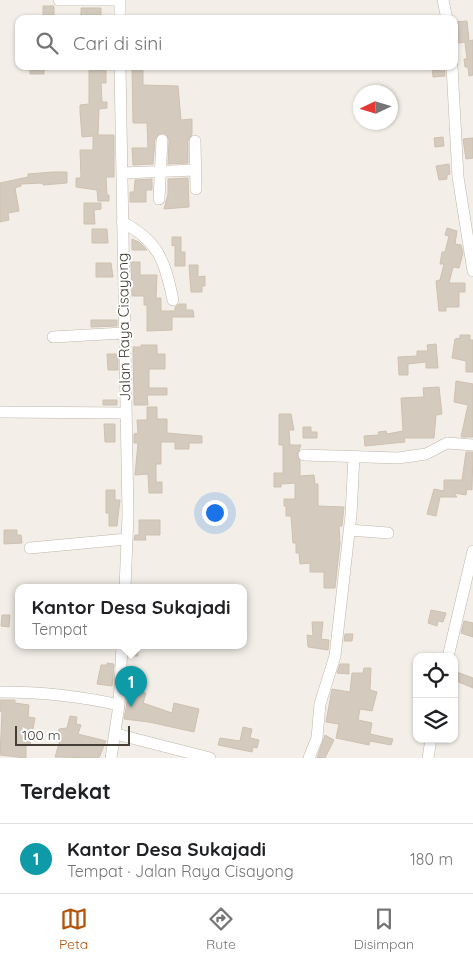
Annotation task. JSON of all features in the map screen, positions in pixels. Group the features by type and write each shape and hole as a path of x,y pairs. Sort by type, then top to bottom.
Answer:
{"street":[{"path":"59,0 120,0 120,15"},
{"path":"443,0 446,15"},
{"name":"Jalan Raya Cisayong","path":"120,70 127,539 124,584"},
{"path":"452,70 458,177 473,271"},
{"path":"159,199 162,140"},
{"path":"196,141 196,189"},
{"path":"123,173 195,170"},
{"path":"122,222 140,231 156,248 166,266 173,300"},
{"path":"53,337 123,333"},
{"path":"0,412 125,413"},
{"path":"304,455 398,458 426,454 447,443 473,445"},
{"path":"310,758 317,738 320,704 335,656 350,530 354,456"},
{"path":"350,530 388,533"},
{"path":"30,548 127,539"},
{"path":"449,653 473,551"},
{"path":"111,758 119,705 122,649"},
{"path":"0,692 27,692 88,698 119,705"},
{"path":"116,734 210,758"},
{"path":"428,758 430,743"}],"building":[{"path":"43,6 54,6 54,15 43,15"},
{"path":"81,8 101,8 101,15 81,15"},
{"path":"467,21 469,41 473,40 473,75 469,76 468,67 465,67 464,59 467,59 465,42 458,43 458,22"},
{"path":"30,70 44,70 44,74 30,74"},
{"path":"89,70 106,70 106,83 101,83 102,102 107,102 107,108 99,109 98,135 114,135 114,177 106,177 109,201 98,201 97,190 76,187 76,178 81,178 80,150 93,150 93,136 82,137 80,105 89,104"},
{"path":"132,70 143,70 143,85 178,86 181,120 192,119 192,134 188,141 188,163 168,164 169,140 166,134 162,133 155,139 153,164 133,165 132,148 148,148 147,123 133,123"},
{"path":"432,70 444,70 445,76 433,77"},
{"path":"443,137 444,146 435,147 434,138"},
{"path":"473,138 473,158 466,159 463,139"},
{"path":"449,164 450,174 447,175 447,179 439,180 436,166"},
{"path":"67,172 67,183 21,184 21,186 15,188 19,211 8,213 9,220 0,222 0,183 28,177 28,174"},
{"path":"188,178 189,207 164,209 168,194 168,179"},
{"path":"152,179 152,190 146,190 146,202 130,202 130,192 134,192 135,180"},
{"path":"84,203 101,203 101,209 94,210 95,224 84,224"},
{"path":"447,228 457,231 455,244 461,245 463,253 459,268 453,267 449,283 465,283 465,292 459,292 459,307 446,307 446,311 439,311 436,281 440,280 444,264 440,264 442,252 445,252 449,236 445,235"},
{"path":"92,229 107,229 108,243 92,243"},
{"path":"172,237 181,237 181,252 185,252 185,266 175,266 175,245 172,246"},
{"path":"132,239 139,242 147,250 132,250"},
{"path":"131,262 140,262 140,275 157,275 156,298 161,298 161,311 175,311 175,307 179,304 186,304 186,310 193,310 194,317 172,317 172,330 147,331 147,305 144,305 144,296 132,296"},
{"path":"96,263 111,263 113,277 96,277"},
{"path":"189,265 198,265 198,277 205,276 205,286 202,286 202,292 191,292"},
{"path":"91,320 117,320 117,326 91,327"},
{"path":"460,335 470,335 470,340 473,340 473,372 466,372 466,361 452,358 455,339 460,338"},
{"path":"436,344 438,368 426,368 426,362 408,364 408,375 399,375 398,357 417,356 417,351 428,351 427,345"},
{"path":"141,345 157,345 157,354 165,354 165,369 149,369 149,388 167,388 167,395 147,395 148,405 134,405 133,347 141,347"},
{"path":"107,354 118,354 118,370 108,370"},
{"path":"456,381 473,384 473,437 461,437 468,405 454,402"},
{"path":"439,387 442,414 436,415 434,438 404,438 405,442 365,446 364,436 379,435 378,432 386,431 387,434 403,431 401,398 424,397 423,388"},
{"path":"103,400 117,400 117,405 103,405"},
{"path":"147,407 157,407 157,419 167,419 167,433 202,436 202,443 189,443 189,449 175,449 175,442 161,442 161,464 156,464 156,482 162,482 162,493 149,493 148,474 135,475 138,443 134,443 134,434 138,433 137,420 147,420"},
{"path":"279,414 291,414 294,430 289,430 290,445 301,445 297,455 300,461 300,476 314,475 315,484 318,484 318,506 344,507 342,526 339,526 340,543 335,588 324,588 324,572 310,572 310,563 300,564 299,553 296,553 296,543 293,543 291,516 286,516 286,506 284,506 284,499 295,499 295,483 281,484 281,487 274,487 274,473 283,473 283,445 279,445"},
{"path":"104,424 115,424 115,442 105,442"},
{"path":"303,427 311,427 311,432 317,432 317,438 303,438"},
{"path":"466,452 473,452 472,490 467,489 466,495 454,493 457,497 440,497 436,516 427,514 434,489 444,491 444,480 462,480"},
{"path":"106,490 115,490 115,500 120,500 117,526 109,526 109,513 106,513"},
{"path":"139,520 160,520 160,535 145,535 146,540 134,540 135,535 139,535"},
{"path":"4,530 17,530 17,535 21,535 22,543 4,544"},
{"path":"431,610 446,613 443,622 438,621 437,626 428,623"},
{"path":"2,615 10,615 9,627 1,626"},
{"path":"464,621 473,623 473,637 461,633"},
{"path":"312,622 323,622 321,639 329,640 328,650 308,647 307,635 313,636"},
{"path":"345,634 353,634 352,641 344,641"},
{"path":"129,649 138,649 138,656 129,656"},
{"path":"107,663 114,664 112,686 97,684 101,665 107,665"},
{"path":"340,664 349,664 349,674 337,673"},
{"path":"129,668 142,671 138,691 146,693 143,703 172,713 174,703 199,709 194,732 149,722 124,719 131,680 128,679"},
{"path":"364,668 371,668 370,690 377,692 372,711 360,709 358,720 372,723 370,734 393,739 391,745 370,741 369,745 336,738 339,724 326,722 332,689 350,692 352,673 363,673"},
{"path":"458,672 473,678 473,688 458,682"},
{"path":"0,700 15,700 15,703 29,705 28,717 35,718 30,745 26,744 26,758 0,755 2,712 0,711"},
{"path":"70,716 77,717 76,724 81,725 78,734 106,741 99,758 55,757 61,737 57,736 59,729 67,728"},
{"path":"243,727 252,729 250,738 259,740 257,748 253,747 252,752 218,745 220,738 240,741"},
{"path":"325,735 334,740 325,758 317,758"}],"place":[{"name":"Kantor Desa Sukajadi","path":"131,707"}]}
